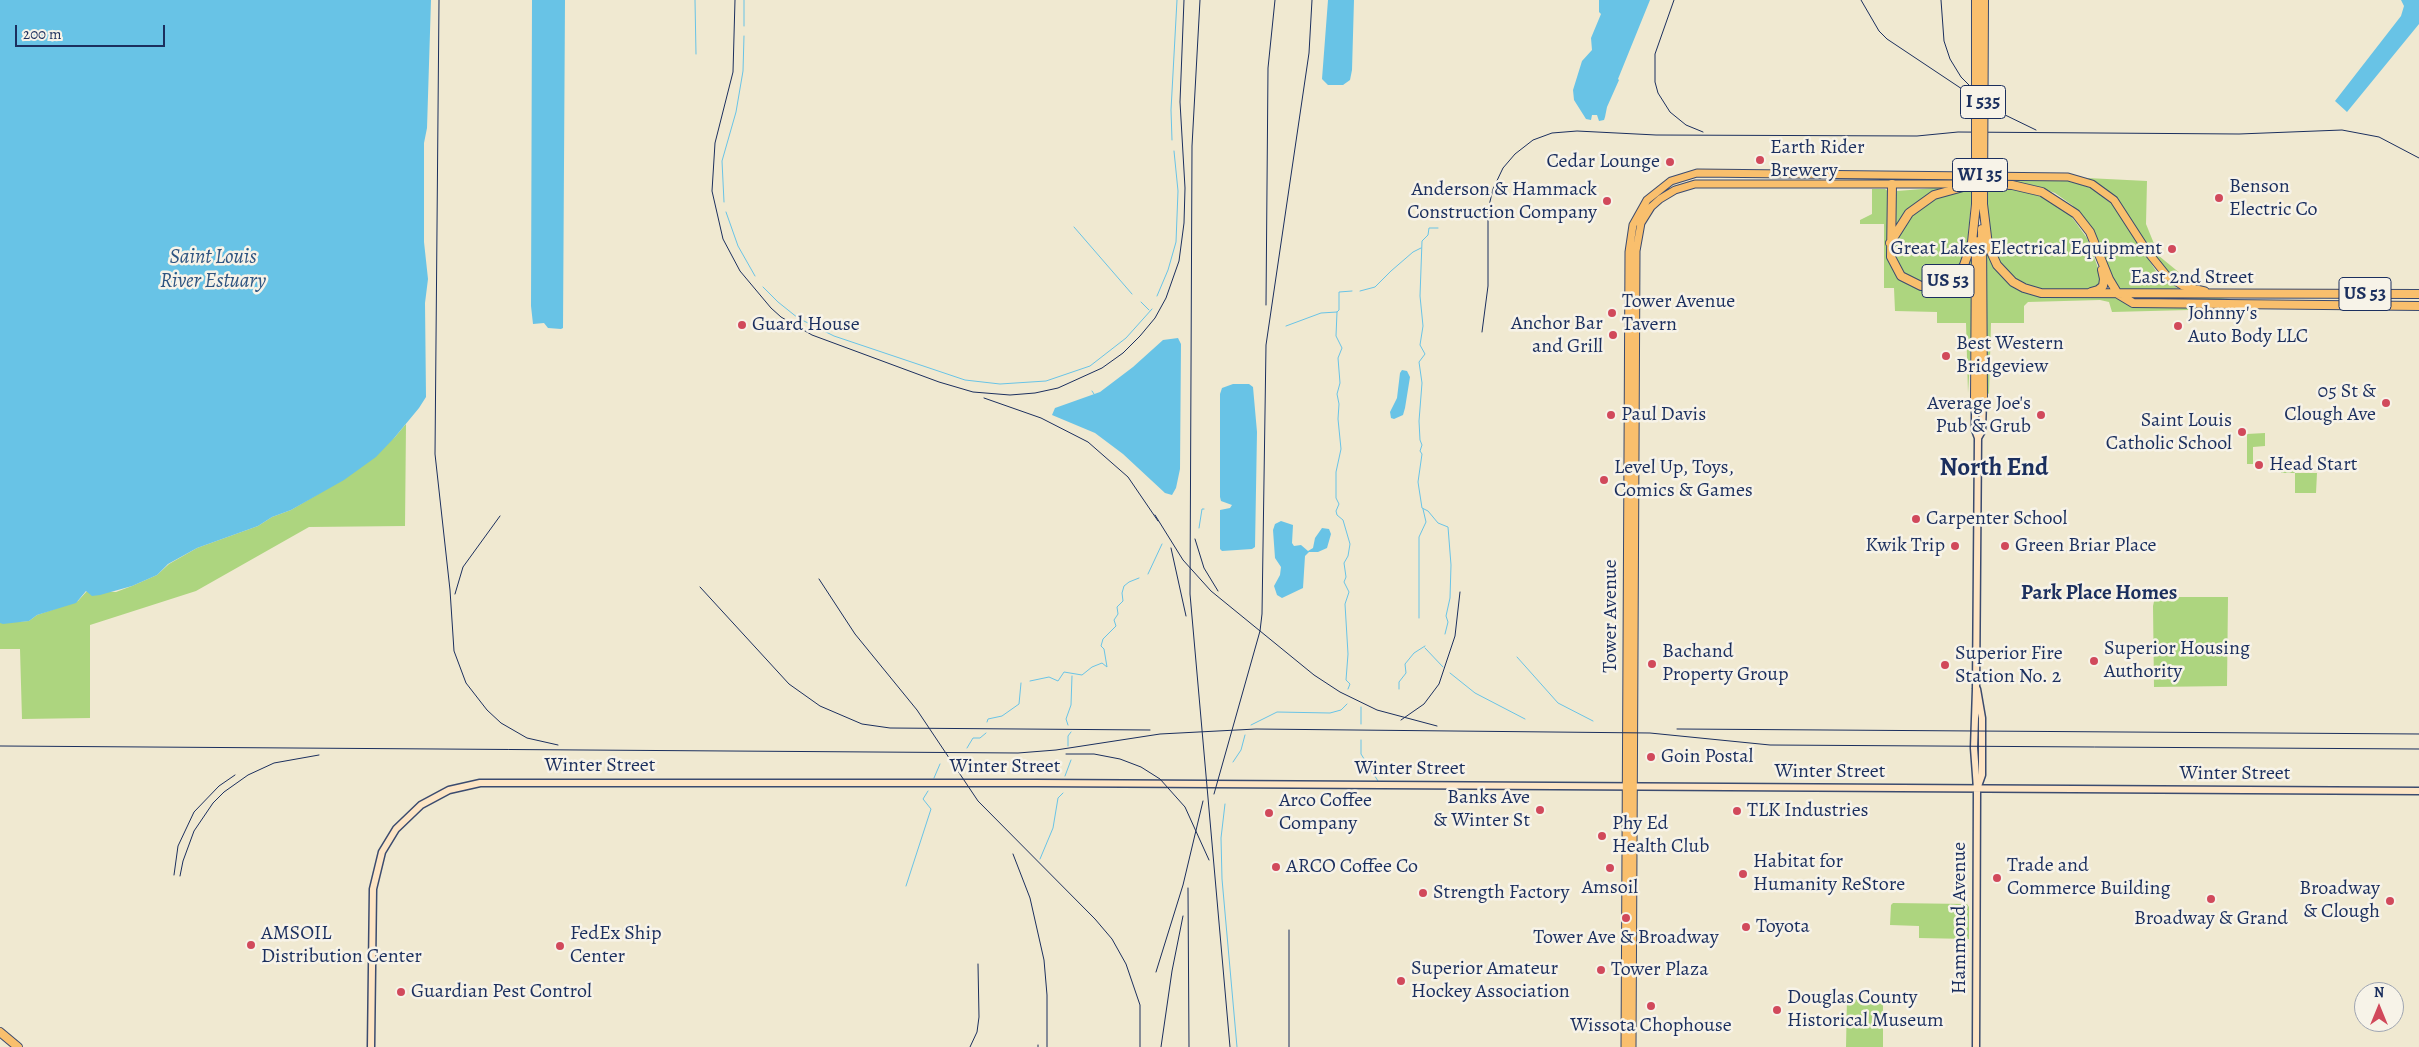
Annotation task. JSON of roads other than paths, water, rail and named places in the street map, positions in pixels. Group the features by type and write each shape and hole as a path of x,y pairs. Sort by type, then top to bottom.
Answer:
{"highway":[{"name":"I 535","path":"1976,0 1979,400"},
{"name":"I 535","path":"1979,204 1984,0"},
{"path":"1890,243 1892,184"},
{"path":"1890,243 1904,219 1918,204 1943,191 1974,184 2023,186 2050,196 2069,208 2082,220 2090,232 2109,279 2118,294"},
{"name":"US 53","path":"1890,243 1893,264 1905,280 1921,286 1937,286 1959,273 1968,258 1979,204"},
{"name":"US 53","path":"1979,204 1988,245 1997,265 2007,277 2020,286 2051,294 2118,294"},
{"path":"2051,294 2093,292 2103,286 2102,269 2082,220"},
{"name":"East 2nd Street","path":"2118,294 2419,294"},
{"name":"East 2nd Street","path":"2118,294 2133,303 2143,304 2419,306"},
{"path":"0,1032 12,1047"},
{"path":"0,1032 18,1047"}],"main road":[{"name":"Tower Avenue","path":"1632,1047 1630,243 1636,219 1654,192 1678,178 1701,173 2068,177 2092,184 2114,200 2151,257 2171,279 2189,288 2232,294"},
{"name":"Tower Avenue","path":"1625,1047 1636,244 1644,216 1660,199 1680,188 1702,184 1892,184"},
{"name":"WI 35","path":"1892,184 1974,184"}],"street":[{"name":"Hammond Avenue","path":"1976,1047 1977,789 1982,775 1981,705 1976,689 1978,438 1982,431 1979,400"},
{"name":"Winter Street","path":"371,1047 374,880 385,845 409,815 433,797 448,790 464,786 498,782 2419,791"}],"water":[{"name":"Saint Louis River Estuary","path":"0,0 431,0 427,128 424,143 424,242 428,279 425,303 426,397 419,408 376,457 344,480 291,510 272,517 258,526 197,548 168,564 157,575 132,586 92,596 86,591 76,603 37,615 29,621 3,624 0,623"},
{"path":"532,0 565,0 563,328 561,329 548,328 544,323 533,324 531,306"},
{"path":"1328,0 1354,0 1352,70 1350,80 1343,85 1328,85 1322,79"},
{"path":"1599,0 1650,0 1607,107 1604,120 1599,121 1597,115 1592,115 1591,120 1586,119 1574,100 1573,90 1582,61 1592,50 1591,38 1601,14 1599,12"},
{"path":"2401,0 2419,0 2419,24 2347,112 2335,101 2401,16 2404,6"},
{"path":"1178,338 1181,344 1180,469 1176,488 1172,495 1165,493 1123,454 1095,433 1052,415 1055,408 1100,392 1133,367 1163,340"},
{"path":"1402,370 1407,371 1410,377 1405,408 1403,415 1394,419 1391,418 1390,412 1397,398"},
{"path":"1233,384 1249,384 1253,387 1257,432 1255,547 1252,549 1222,551 1220,549 1220,510 1230,508 1232,505 1221,501 1220,497 1220,394 1222,388"},
{"path":"1281,521 1293,525 1292,543 1294,546 1301,545 1308,551 1313,548 1315,538 1322,528 1329,529 1331,534 1327,548 1318,552 1309,552 1305,556 1303,588 1282,598 1277,595 1274,586 1280,575 1281,567 1275,558 1273,530 1275,524"}],"waterway":[{"path":"695,0 696,54"},
{"path":"744,0 744,26"},
{"path":"1172,140 1171,110 1177,0"},
{"path":"724,202 722,161 736,112 743,71 744,36"},
{"path":"1157,296 1168,270 1176,242 1178,191 1174,151"},
{"path":"726,212 738,246 755,276"},
{"path":"1074,227 1132,294"},
{"path":"1438,228 1429,228 1428,235 1422,241 1420,296 1423,326 1420,345 1425,354 1419,362 1422,383 1419,421 1422,445 1420,451 1422,454 1418,482 1422,508 1428,511 1438,523 1448,527 1451,565 1450,598 1446,616 1448,622 1445,634"},
{"path":"1360,291 1375,287 1413,252 1421,248"},
{"path":"763,287 798,318 834,336 965,380 1000,384 1046,381 1090,366 1126,338 1152,309"},
{"path":"1286,326 1321,313 1337,312 1339,310 1339,292 1352,291"},
{"path":"1141,302 1149,310"},
{"path":"1337,312 1336,336 1342,348 1338,358 1340,383 1337,394 1341,449 1336,472 1336,498 1339,504 1336,511 1337,515 1343,520 1350,544 1348,556 1344,563 1346,577 1344,582 1349,592 1345,604 1348,654 1346,680 1350,684 1348,689"},
{"path":"1199,528 1202,509 1204,509"},
{"path":"1419,618 1419,537 1426,522 1423,509"},
{"path":"1148,574 1162,544"},
{"path":"1030,681 1049,677 1058,681 1064,672 1082,675 1092,667 1102,663 1107,667 1104,649 1101,646 1103,639 1116,626 1114,620 1118,614 1117,607 1123,601 1122,593 1124,586 1139,578"},
{"path":"1399,689 1399,682 1406,673 1405,664 1414,653 1425,646"},
{"path":"1425,648 1443,667"},
{"path":"1517,657 1558,703 1593,721"},
{"path":"1450,673 1475,693 1525,719"},
{"path":"1068,725 1066,719 1071,705 1072,676"},
{"path":"987,722 988,719 1002,716 1019,704 1021,683"},
{"path":"1251,725 1277,712 1330,713 1341,710 1347,704"},
{"path":"1361,707 1361,724"},
{"path":"1068,746 1068,736 1071,732"},
{"path":"967,748 973,738 980,738 986,733"},
{"path":"1233,762 1241,750 1245,735"},
{"path":"1361,740 1361,754 1378,781"},
{"path":"1065,776 1071,760"},
{"path":"934,778 940,764"},
{"path":"906,886 931,809 923,799 928,791"},
{"path":"1040,859 1053,828 1058,798 1063,793"},
{"path":"1225,804 1221,838 1222,879 1237,1047"}],"railway":[{"path":"439,0 435,454 450,590 454,651 466,683 487,710 501,723 527,738 558,745"},
{"path":"735,0 733,72 715,143 712,191 723,239 740,271 781,317 812,335 939,382 973,392 1010,395 1035,393 1058,388 1102,368 1123,353 1140,336 1155,318 1166,298 1179,261 1184,223 1185,188 1180,102 1184,0"},
{"path":"1200,0 1192,146 1190,594 1230,1047"},
{"path":"1266,305 1268,68 1275,0"},
{"path":"1214,794 1260,631 1262,614 1266,345 1309,53 1312,0"},
{"path":"1674,0 1655,54 1655,82 1658,93 1670,112 1686,125 1703,132"},
{"path":"1861,0 1879,31 1887,39 1971,95"},
{"path":"1941,0 1944,41 1950,59 1961,77 1989,105 2036,130"},
{"path":"1482,332 1488,286 1488,210 1493,189 1503,168 1515,154 1533,140 1552,133 1577,131 1656,135 1917,136 1958,132 2239,134 2342,130 2379,137 2419,158"},
{"path":"984,398 1041,418 1088,442 1128,477 1158,521"},
{"path":"1155,515 1183,560 1211,591 1314,675 1340,692 1377,710 1437,726"},
{"path":"455,594 463,567 500,516"},
{"path":"1195,539 1204,568 1218,591"},
{"path":"1171,548 1186,616"},
{"path":"819,579 855,634 917,710 978,801 1095,919 1112,939 1126,964 1140,1005 1140,1047"},
{"path":"700,587 789,684 820,706 862,724 890,728 1150,730"},
{"path":"1401,720 1424,704 1439,684 1455,636 1460,592"},
{"path":"0,746 1018,753 1056,750 1160,734 1256,729 1650,733 1770,745 2419,749"},
{"path":"1677,729 2419,734"},
{"path":"1066,754 1094,754 1120,759 1141,767 1160,779 1185,807 1209,860"},
{"path":"180,876 183,861 194,831 213,803 224,792 248,775 274,763 319,755"},
{"path":"174,875 178,846 194,812 219,786 235,775"},
{"path":"1156,972 1183,885 1203,801"},
{"path":"1013,854 1030,898 1044,960 1047,995 1047,1047"},
{"path":"1188,888 1189,1047"},
{"path":"1161,1047 1172,971 1183,916"},
{"path":"1289,930 1289,1047"},
{"path":"970,1047 977,1032 979,1017 978,964"}],"place":[{"name":"Earth Rider Brewery","path":"1760,160"},
{"name":"Cedar Lounge","path":"1670,162"},
{"name":"Benson Electric Co","path":"2219,198"},
{"name":"Anderson & Hammack Construction Company","path":"1607,201"},
{"name":"Great Lakes Electrical Equipment","path":"2172,249"},
{"name":"Tower Avenue Tavern","path":"1612,313"},
{"name":"Guard House","path":"742,325"},
{"name":"Johnny's Auto Body LLC","path":"2178,326"},
{"name":"Anchor Bar and Grill","path":"1613,335"},
{"name":"Best Western Bridgeview","path":"1946,356"},
{"name":"05 St & Clough Ave","path":"2386,403"},
{"name":"Paul Davis","path":"1611,415"},
{"name":"Average Joe's Pub & Grub","path":"2041,415"},
{"name":"Saint Louis Catholic School","path":"2242,432"},
{"name":"Head Start","path":"2259,465"},
{"name":"Level Up, Toys, Comics & Games","path":"1604,480"},
{"name":"Carpenter School","path":"1916,519"},
{"name":"Kwik Trip","path":"1955,546"},
{"name":"Green Briar Place","path":"2005,546"},
{"name":"Superior Housing Authority","path":"2094,661"},
{"name":"Bachand Property Group","path":"1652,664"},
{"name":"Superior Fire Station No. 2","path":"1945,665"},
{"name":"Goin Postal","path":"1651,757"},
{"name":"Banks Ave & Winter St","path":"1540,810"},
{"name":"TLK Industries","path":"1737,811"},
{"name":"Arco Coffee Company","path":"1269,813"},
{"name":"Phy Ed Health Club","path":"1602,836"},
{"name":"ARCO Coffee Co","path":"1276,867"},
{"name":"Amsoil","path":"1610,868"},
{"name":"Habitat for Humanity ReStore","path":"1743,874"},
{"name":"Trade and Commerce Building","path":"1997,878"},
{"name":"Strength Factory","path":"1423,893"},
{"name":"Broadway & Grand","path":"2211,899"},
{"name":"Broadway & Clough","path":"2390,901"},
{"name":"Tower Ave & Broadway","path":"1626,918"},
{"name":"Toyota","path":"1746,927"},
{"name":"AMSOIL Distribution Center","path":"251,945"},
{"name":"FedEx Ship Center","path":"560,946"},
{"name":"Tower Plaza","path":"1601,970"},
{"name":"Superior Amateur Hockey Association","path":"1401,981"},
{"name":"Guardian Pest Control","path":"401,992"},
{"name":"Wissota Chophouse","path":"1651,1006"},
{"name":"Douglas County Historical Museum","path":"1777,1010"}],"district":[{"name":"North End","path":"1994,469"},
{"name":"Park Place Homes","path":"2099,594"}]}
